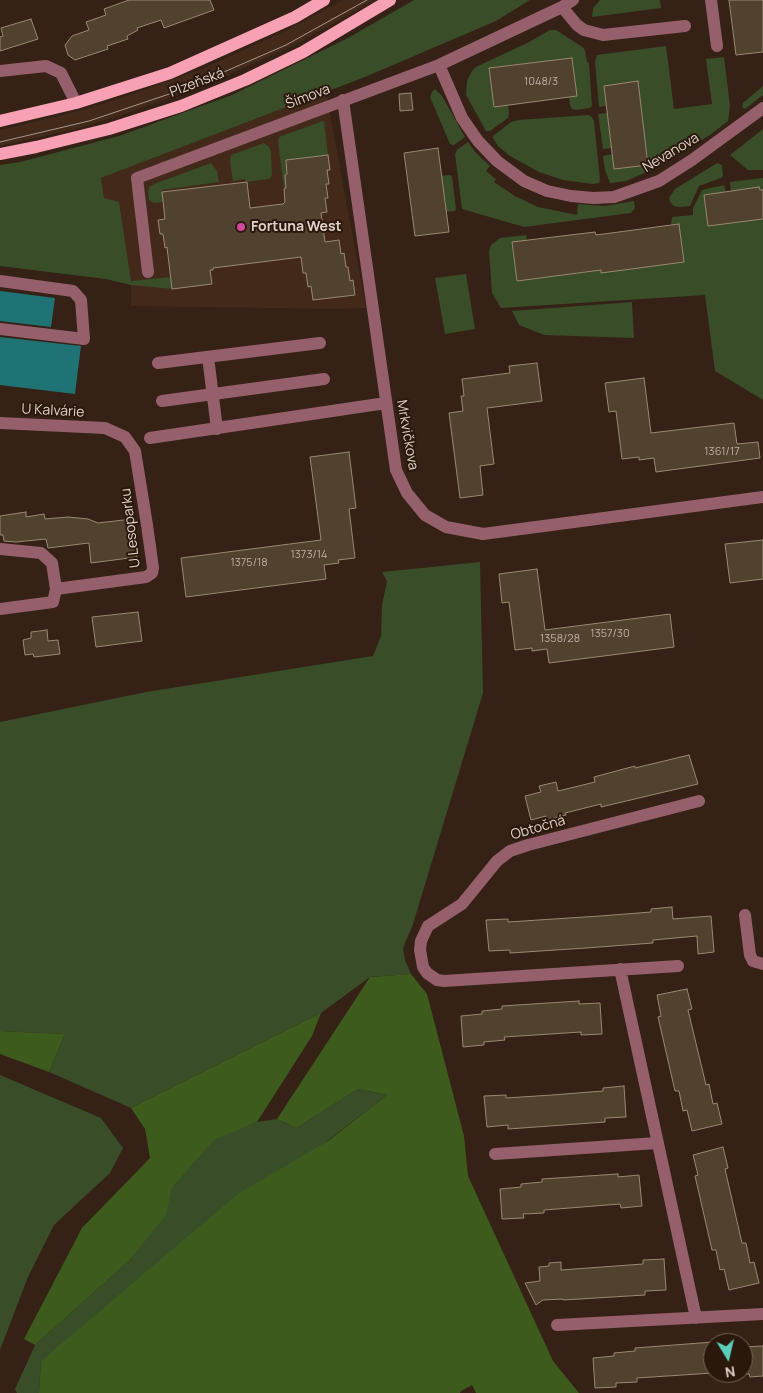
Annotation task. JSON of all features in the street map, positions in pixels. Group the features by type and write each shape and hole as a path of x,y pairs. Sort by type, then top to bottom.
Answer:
{"main road":[{"name":"Plzeňská","path":"0,121 76,102 170,73 295,17 324,0"},
{"name":"Plzeňská","path":"0,154 36,148 109,129 199,99 245,80 303,52 390,0"}],"street":[{"path":"711,0 717,46"},
{"path":"568,4 576,25 584,30 603,35 685,26"},
{"name":"Šímova","path":"148,272 137,178 439,65 568,4"},
{"name":"Nevanova","path":"439,65 462,118 478,141 497,161 524,181 547,191 571,196 592,198 614,197 659,181 692,160 763,108"},
{"path":"0,71 46,66 61,73 76,102"},
{"name":"Mrkvičkova","path":"343,100 396,470 407,493 425,515 446,527 483,534 763,497"},
{"path":"0,281 73,291 81,300 84,339 0,329"},
{"path":"158,363 320,343"},
{"path":"208,357 217,429"},
{"path":"162,401 324,379"},
{"path":"150,438 386,403"},
{"name":"U Kalvárie","path":"0,423 105,428"},
{"name":"U Lesoparku","path":"56,589 146,576 153,571 135,451 129,441 121,434 105,428"},
{"path":"0,549 41,553 52,563 56,589 53,602 0,609"},
{"name":"Obtočná","path":"620,969 452,981 437,980 427,973 423,967 420,950 424,933 428,926 467,899 502,856 528,845 699,801"},
{"path":"745,915 750,955 753,961 763,964"},
{"path":"678,966 620,969 696,1318"},
{"path":"495,1154 658,1143"},
{"path":"557,1325 763,1314"}],"shaded area":[{"path":"343,0 375,0 293,46 208,84 122,115 75,129 0,146 0,130 115,100 202,69 285,31"},
{"path":"326,92 366,308 131,306 131,284 104,198 101,178"}],"green space":[{"path":"414,0 530,0 496,21 365,77 101,178 104,198 119,202 131,281 171,277 173,289 131,285 106,279 0,266 0,165 20,162 119,136 232,95 348,38"},
{"path":"600,0 660,0 661,8 592,17 593,8"},
{"path":"550,30 556,30 584,48 587,62 589,63 592,106 576,110 572,109 570,105 569,97 577,96 572,58 489,68 494,106 508,105 509,113 508,118 490,131 486,131 466,95 467,81 472,71 476,67"},
{"path":"666,46 674,109 712,104 706,59 724,57 730,106 728,121 710,135 656,168 626,181 610,183 605,170 603,156 613,154 615,169 648,165 647,151 644,151 645,137 638,82 604,86 606,106 599,107 595,62 597,55"},
{"path":"763,86 763,95 745,109 742,107 743,103"},
{"path":"435,89 442,96 465,137 454,145 450,144 430,97"},
{"path":"607,113 612,148 603,149 598,114"},
{"path":"588,115 594,121 599,183 563,180 539,172 510,156 498,146 493,138 511,122 519,120"},
{"path":"324,121 328,155 286,160 287,174 285,175 286,188 284,189 279,137"},
{"path":"763,129 763,170 748,170 730,155"},
{"path":"468,142 476,153 490,166 486,171 496,179 494,182 515,196 538,207 577,215 578,204 605,206 634,201 635,208 631,213 524,227 462,209 455,154 457,150"},
{"path":"264,143 271,152 272,176 269,179 246,182 245,179 233,181 230,162 231,155"},
{"path":"211,163 217,171 219,182 162,190 163,202 154,203 149,200 149,187 154,184"},
{"path":"717,163 722,165 723,176 699,186 690,206 674,206 670,202 669,198 675,189"},
{"path":"439,176 452,176 456,209 455,211 443,212 445,204 442,177"},
{"path":"763,178 763,190 760,190 759,187 731,194 730,182"},
{"path":"724,185 726,194 704,195 708,226 763,219 763,400 715,371 705,295 501,308 492,293 489,251 491,245 500,238 526,235 527,241 512,243 517,281 684,262 679,224 671,225 672,217 693,215 693,208 702,190"},
{"path":"466,274 475,329 445,334 435,278"},
{"path":"632,302 634,338 544,335 519,325 512,311"},
{"path":"480,562 483,693 413,924 403,948 405,960 411,974 370,977 321,1013 131,1108 49,1072 65,1034 0,1031 0,722 146,692 373,656 381,636 382,605 387,581 382,572"},
{"path":"411,974 427,994 464,1136 468,1176 553,1361 579,1393 476,1393 472,1385 460,1393 39,1393 41,1361 239,1193 328,1141 387,1095 358,1089 296,1128 277,1119 370,977"},
{"path":"321,1013 312,1036 257,1122 214,1140 172,1188 166,1215 130,1260 35,1345 24,1339 82,1228 150,1158 145,1129 131,1108"},
{"path":"0,1031 65,1034 49,1072 0,1054"},
{"path":"0,1075 101,1118 123,1148 110,1173 54,1225 28,1277 0,1350"},
{"path":"358,1089 387,1095 41,1361 39,1393 17,1393 15,1389 35,1345 130,1260 165,1215 172,1188 214,1139 257,1122 277,1119 296,1128"}],"water":[{"path":"0,291 55,298 51,327 0,321"},
{"path":"0,337 81,346 75,394 0,385"}],"building":[{"path":"129,0 210,0 214,10 164,28 161,20 137,28 138,30 127,36 128,39 107,46 108,49 75,60 68,55 65,45 72,36 89,30 86,22 106,15 104,9"},
{"path":"729,0 763,0 763,52 736,55"},
{"path":"31,19 38,39 0,51 0,37 3,36 1,28"},
{"path":"572,58 577,96 494,107 489,68"},
{"path":"638,81 648,165 614,169 604,86"},
{"path":"411,93 413,110 400,111 399,94"},
{"path":"438,148 449,232 415,236 404,153"},
{"name":"Fortuna West","path":"328,155 330,170 327,170 329,184 326,184 328,198 325,198 327,212 321,213 325,242 339,240 341,254 344,253 346,267 348,267 350,281 353,280 355,295 313,300 311,286 308,287 306,273 303,273 301,257 213,268 213,270 210,270 212,284 172,289 167,247 165,248 163,234 160,234 158,220 165,219 162,192 247,182 250,208 283,204 285,202 284,189 286,188 285,175 287,174 286,160"},
{"path":"759,187 760,190 763,190 763,219 708,226 704,195"},
{"path":"679,224 684,262 601,273 601,270 517,281 512,242 595,232 596,235"},
{"path":"537,363 542,401 487,408 494,464 480,466 483,495 460,498 449,413 463,411 461,396 464,396 462,379 510,373 509,366"},
{"path":"644,378 651,433 734,423 737,444 758,442 760,458 656,472 654,458 639,460 639,457 622,459 616,411 609,412 605,383"},
{"path":"349,452 356,508 349,509 355,558 338,560 339,563 324,565 326,579 186,597 181,558 321,540 310,457"},
{"path":"26,512 26,517 44,514 45,519 68,517 88,519 98,523 132,519 137,557 91,563 89,543 48,548 46,539 16,542 4,541 3,535 0,535 0,516"},
{"path":"763,540 763,579 730,583 725,544"},
{"path":"537,569 545,630 670,614 674,647 549,663 547,649 532,651 532,648 515,650 509,602 502,603 499,574"},
{"path":"138,612 142,641 96,647 92,617"},
{"path":"47,630 48,641 58,640 60,654 34,657 33,654 25,655 23,640 31,638 31,632"},
{"path":"689,755 698,784 601,807 601,804 565,813 566,815 547,820 546,816 531,820 525,796 541,792 539,786 556,782 558,791 595,782 594,777"},
{"path":"672,907 673,919 711,916 714,952 698,954 697,936 653,940 653,943 586,948 510,953 510,950 489,951 486,920 508,919 508,922 600,916 651,912 651,909"},
{"path":"687,989 692,1009 688,1010 706,1085 709,1084 713,1104 717,1103 722,1124 692,1131 687,1110 683,1111 679,1091 675,1091 658,1017 661,1016 657,995"},
{"path":"579,1001 579,1004 600,1003 602,1034 581,1035 581,1032 504,1037 505,1040 463,1047 461,1016 482,1014 482,1011 502,1009 502,1006"},
{"path":"624,1086 626,1117 605,1118 605,1122 508,1129 508,1125 487,1127 484,1096 506,1095 506,1098 552,1095 603,1091 603,1088"},
{"path":"723,1147 728,1168 725,1169 742,1243 746,1243 750,1263 754,1262 759,1283 729,1290 724,1269 720,1270 716,1250 712,1250 695,1176 698,1175 693,1155"},
{"path":"618,1174 618,1177 639,1175 642,1206 621,1208 620,1204 544,1210 544,1213 523,1214 524,1218 502,1219 500,1189 542,1182 542,1179"},
{"path":"664,1259 666,1290 645,1291 645,1295 543,1300 536,1305 525,1283 540,1281 539,1267 549,1266 549,1263 561,1262 561,1270 643,1264 643,1260"},
{"path":"703,1343 703,1374 637,1378 637,1382 616,1383 616,1387 595,1388 593,1358 635,1351 635,1348"},
{"path":"753,1346 763,1346 763,1376 753,1377"}],"tram line":[{"path":"0,142 89,121 187,88 286,45 367,0"}],"place":[{"name":"Fortuna West","path":"241,227"}]}
